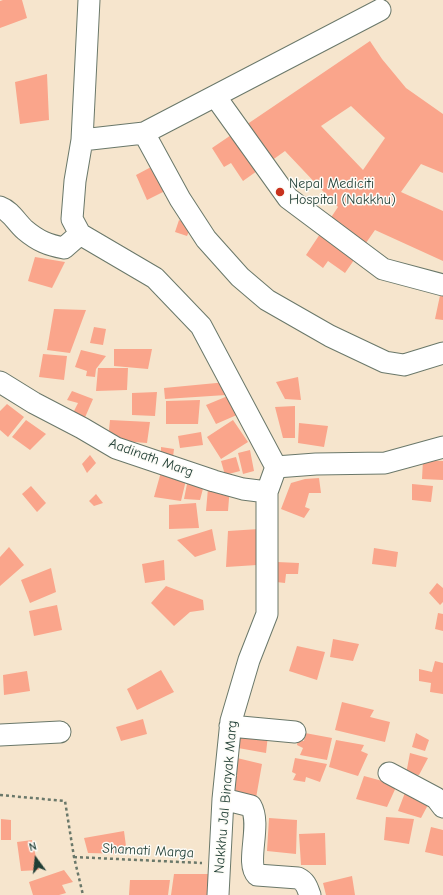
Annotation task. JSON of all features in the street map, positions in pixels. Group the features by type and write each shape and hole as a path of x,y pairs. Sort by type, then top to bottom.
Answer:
{"street":[{"path":"90,0 82,140 75,181 72,219 80,234 155,278 201,326 276,467 316,464 385,463 443,447"},
{"path":"82,140 144,133 380,10"},
{"path":"215,96 288,198 383,269 443,285"},
{"path":"144,133 180,199 206,238 240,277 267,300 330,336 385,362 404,365 443,353"},
{"path":"0,207 6,210 25,230 44,244 64,248 80,234"},
{"name":"Aadinath Marg","path":"0,382 34,403 116,448 214,481 243,489 267,492"},
{"name":"Nakkhu Jal Binayak Marg","path":"218,895 223,799 230,726 249,660 267,614 267,492 276,467"},
{"path":"230,726 295,732"},
{"path":"0,735 60,732"},
{"path":"389,773 436,798 443,806"},
{"path":"223,799 251,806 254,812 255,820 252,858 257,875 298,878 307,885 310,895"}],"path":[{"path":"0,795 65,801 74,857 83,895"},
{"name":"Shamati Marga","path":"74,857 220,864"}],"building":[{"path":"22,0 27,18 0,28 0,1"},
{"path":"370,41 382,59 406,88 443,114 443,173 421,164 401,192 443,211 443,261 375,230 345,273 328,261 323,268 306,255 338,207 285,151 243,181 231,163 224,167 212,148","holes":["351,106 385,138 363,170 321,126"]},
{"path":"47,74 49,120 20,124 15,82"},
{"path":"153,166 165,191 147,200 136,175"},
{"path":"179,220 191,226 187,236 175,232"},
{"path":"35,257 65,262 52,288 28,281"},
{"path":"443,286 443,320 435,319"},
{"path":"54,309 86,310 70,353 47,350"},
{"path":"94,327 106,329 103,345 90,343"},
{"path":"114,349 152,349 148,369 114,366"},
{"path":"81,350 106,356 96,369 95,377 86,376 87,371 75,367"},
{"path":"43,354 67,356 64,380 39,377"},
{"path":"98,368 128,368 127,390 96,391"},
{"path":"298,377 301,400 285,399 276,382"},
{"path":"227,382 226,395 165,399 164,388"},
{"path":"72,391 93,399 83,422 70,419 78,403 67,400"},
{"path":"157,392 155,416 132,415 132,393"},
{"path":"235,393 246,411 216,424 206,405"},
{"path":"200,400 198,424 166,424 166,401"},
{"path":"7,404 24,417 8,437 0,430 0,411"},
{"path":"295,406 295,438 283,438 275,407"},
{"path":"26,420 46,434 30,450 12,437"},
{"path":"110,420 150,422 147,443 108,440"},
{"path":"233,420 248,442 221,459 207,437"},
{"path":"299,423 328,426 324,447 298,443"},
{"path":"201,432 203,445 180,448 178,436"},
{"path":"161,447 174,449 173,457 161,456"},
{"path":"250,450 254,471 243,474 238,453"},
{"path":"90,455 96,463 87,473 82,464"},
{"path":"236,457 240,471 225,475 221,461"},
{"path":"423,460 443,461 443,480 422,479"},
{"path":"161,472 187,476 181,501 154,497"},
{"path":"319,478 321,493 309,493 305,507 310,509 304,518 281,509 291,483 305,479"},
{"path":"188,479 205,481 200,500 184,499"},
{"path":"412,484 433,486 431,502 412,500"},
{"path":"31,486 46,503 37,512 22,494"},
{"path":"230,486 228,511 206,511 208,488"},
{"path":"96,494 103,503 94,506 89,501"},
{"path":"196,503 199,528 169,529 169,505"},
{"path":"212,529 216,550 195,557 177,540"},
{"path":"259,529 257,565 226,567 228,531"},
{"path":"9,547 24,565 0,586 0,557"},
{"path":"374,548 398,552 396,567 372,564"},
{"path":"164,560 165,580 145,583 142,564"},
{"path":"277,562 299,563 298,574 286,574 285,583 276,582"},
{"path":"51,568 56,592 30,603 21,580"},
{"path":"437,583 443,588 443,602 440,605 429,593"},
{"path":"166,586 203,600 204,610 190,612 174,626 151,603"},
{"path":"57,605 62,630 34,636 29,611"},
{"path":"438,613 443,614 443,631 435,629"},
{"path":"333,639 359,644 353,661 330,657"},
{"path":"297,646 325,652 317,680 289,671"},
{"path":"435,661 443,663 443,694 430,692 431,683 419,681 419,669 432,672"},
{"path":"161,670 174,692 137,710 127,689"},
{"path":"27,671 30,691 4,695 3,675"},
{"path":"342,702 374,710 370,717 390,722 385,742 335,730"},
{"path":"143,719 147,734 121,741 116,727"},
{"path":"240,732 268,735 266,753 238,748"},
{"path":"305,733 332,738 327,760 300,755 303,748 297,745 298,739 304,741"},
{"path":"416,733 429,740 425,751 412,747"},
{"path":"336,740 364,745 361,751 368,754 358,776 329,767"},
{"path":"410,753 428,758 419,775 406,774"},
{"path":"237,758 262,764 256,798 235,793"},
{"path":"295,758 327,764 320,782 306,777 305,782 293,780 296,774 292,772"},
{"path":"364,776 397,785 387,807 356,799"},
{"path":"406,790 429,803 421,818 398,811"},
{"path":"386,817 414,819 409,844 384,840"},
{"path":"269,818 297,820 296,854 267,851"},
{"path":"1,819 11,820 11,840 1,840"},
{"path":"431,827 443,830 443,856 425,852"},
{"path":"124,831 127,854 88,853 84,838"},
{"path":"325,833 326,865 301,865 299,834"},
{"path":"32,840 39,870 21,871 17,842"},
{"path":"64,870 73,882 62,885 66,893 59,895 33,895 29,882"},
{"path":"174,874 213,874 210,895 171,895"},
{"path":"352,876 355,895 326,895 323,883"},
{"path":"130,880 170,880 168,895 129,895"}],"place":[{"name":"Nepal Mediciti Hospital (Nakkhu)","path":"280,192"}]}
